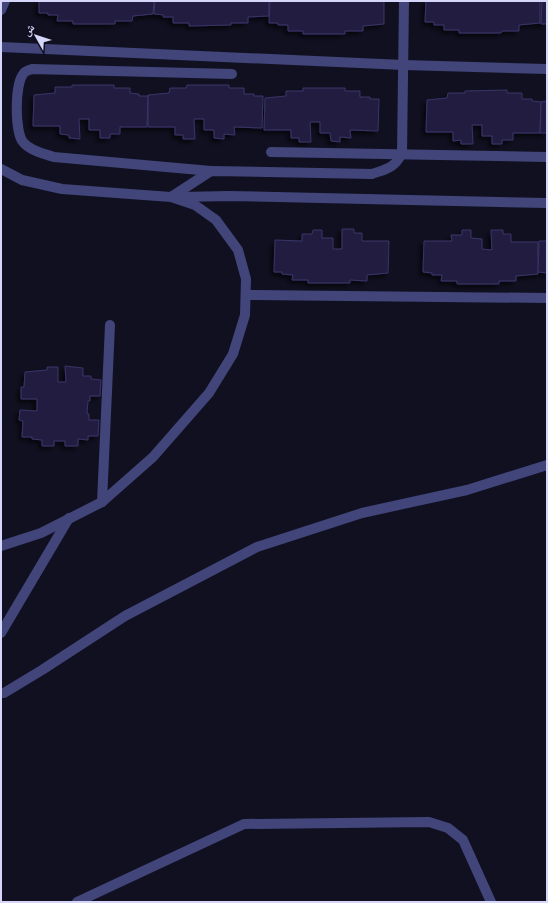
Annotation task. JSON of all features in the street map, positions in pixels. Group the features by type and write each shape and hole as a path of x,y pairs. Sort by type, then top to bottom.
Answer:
{"street":[{"path":"1,10 5,1"},
{"path":"232,74 32,69 23,74 17,89 18,133 24,144 38,152 54,157 211,171 372,174 389,168 398,162 402,154 404,1"},
{"path":"1,47 404,65 547,69"},
{"path":"271,152 547,157"},
{"path":"1,169 22,180 62,189 171,197 547,203"},
{"path":"171,197 211,171"},
{"path":"1,546 41,532 102,502 153,457 209,393 233,354 246,315 246,279 238,250 216,220 195,205 171,197"},
{"path":"246,295 547,298"},
{"path":"102,502 110,325"},
{"path":"1,693 4,693 42,670 125,616 257,547 362,513 467,490 547,465"},
{"path":"1,633 69,518"},
{"path":"77,902 244,824 421,822 429,822 448,828 463,840 491,902"}],"building":[{"path":"39,1 154,1 153,14 133,16 132,21 115,21 115,24 73,24 73,21 57,21 58,15 39,13"},
{"path":"155,1 269,1 269,16 248,17 248,23 189,26 189,23 173,23 173,17 163,17 164,15 154,14"},
{"path":"270,1 384,1 384,24 363,26 363,31 345,31 345,34 303,34 303,31 288,31 288,25 269,23"},
{"path":"426,1 540,1 540,23 519,25 519,31 502,31 501,33 459,33 459,30 444,30 444,25 434,25 434,22 425,22"},
{"path":"542,1 547,1 547,24 541,24"},
{"path":"72,85 114,85 114,88 130,88 130,93 139,94 139,96 148,96 147,127 120,127 120,134 110,134 110,138 100,138 100,130 89,130 89,119 79,119 80,139 69,138 69,135 60,134 60,126 33,126 34,95 55,93 55,87 72,87"},
{"path":"187,85 229,85 229,88 244,88 244,94 263,96 262,128 234,127 235,135 224,134 224,139 214,138 214,130 204,130 204,119 194,119 195,139 183,139 183,135 175,135 175,127 148,127 148,95 169,93 170,88 186,88"},
{"path":"303,88 345,88 345,91 360,91 360,97 379,99 378,131 350,130 351,138 340,137 340,142 331,141 330,133 320,133 320,122 310,122 311,142 299,142 299,138 291,138 291,130 264,130 265,98 286,96 286,91 303,91"},
{"path":"507,90 507,93 522,93 522,99 532,99 532,101 541,102 540,133 513,133 513,140 502,140 502,144 492,144 492,136 482,136 482,125 472,125 473,144 461,144 461,140 453,141 453,132 426,132 427,100 447,98 448,93"},
{"path":"547,101 547,133 540,133 541,102"},
{"path":"342,229 354,229 354,233 362,233 362,241 389,241 388,273 367,275 367,281 350,280 350,283 308,283 308,280 292,280 293,275 282,274 282,272 274,272 275,240 302,241 302,234 312,234 313,230 322,230 322,238 333,238 333,249 342,249"},
{"path":"462,230 471,230 471,238 482,239 482,249 492,250 491,230 503,230 503,234 511,234 511,242 538,242 538,274 516,276 516,281 499,281 499,284 457,284 457,281 441,281 442,275 432,275 432,273 423,272 424,241 452,241 451,235 462,235"},
{"path":"539,241 547,241 547,273 538,272"},
{"path":"65,366 83,368 83,376 91,376 91,379 101,380 100,396 90,396 87,414 89,414 89,420 99,420 98,436 88,436 88,440 78,439 78,446 65,446 65,441 54,441 54,446 42,446 42,440 32,439 32,437 22,437 23,421 19,420 20,410 37,411 37,399 21,399 21,387 24,387 25,372 47,370 47,367 58,367 58,382 66,382"}]}
